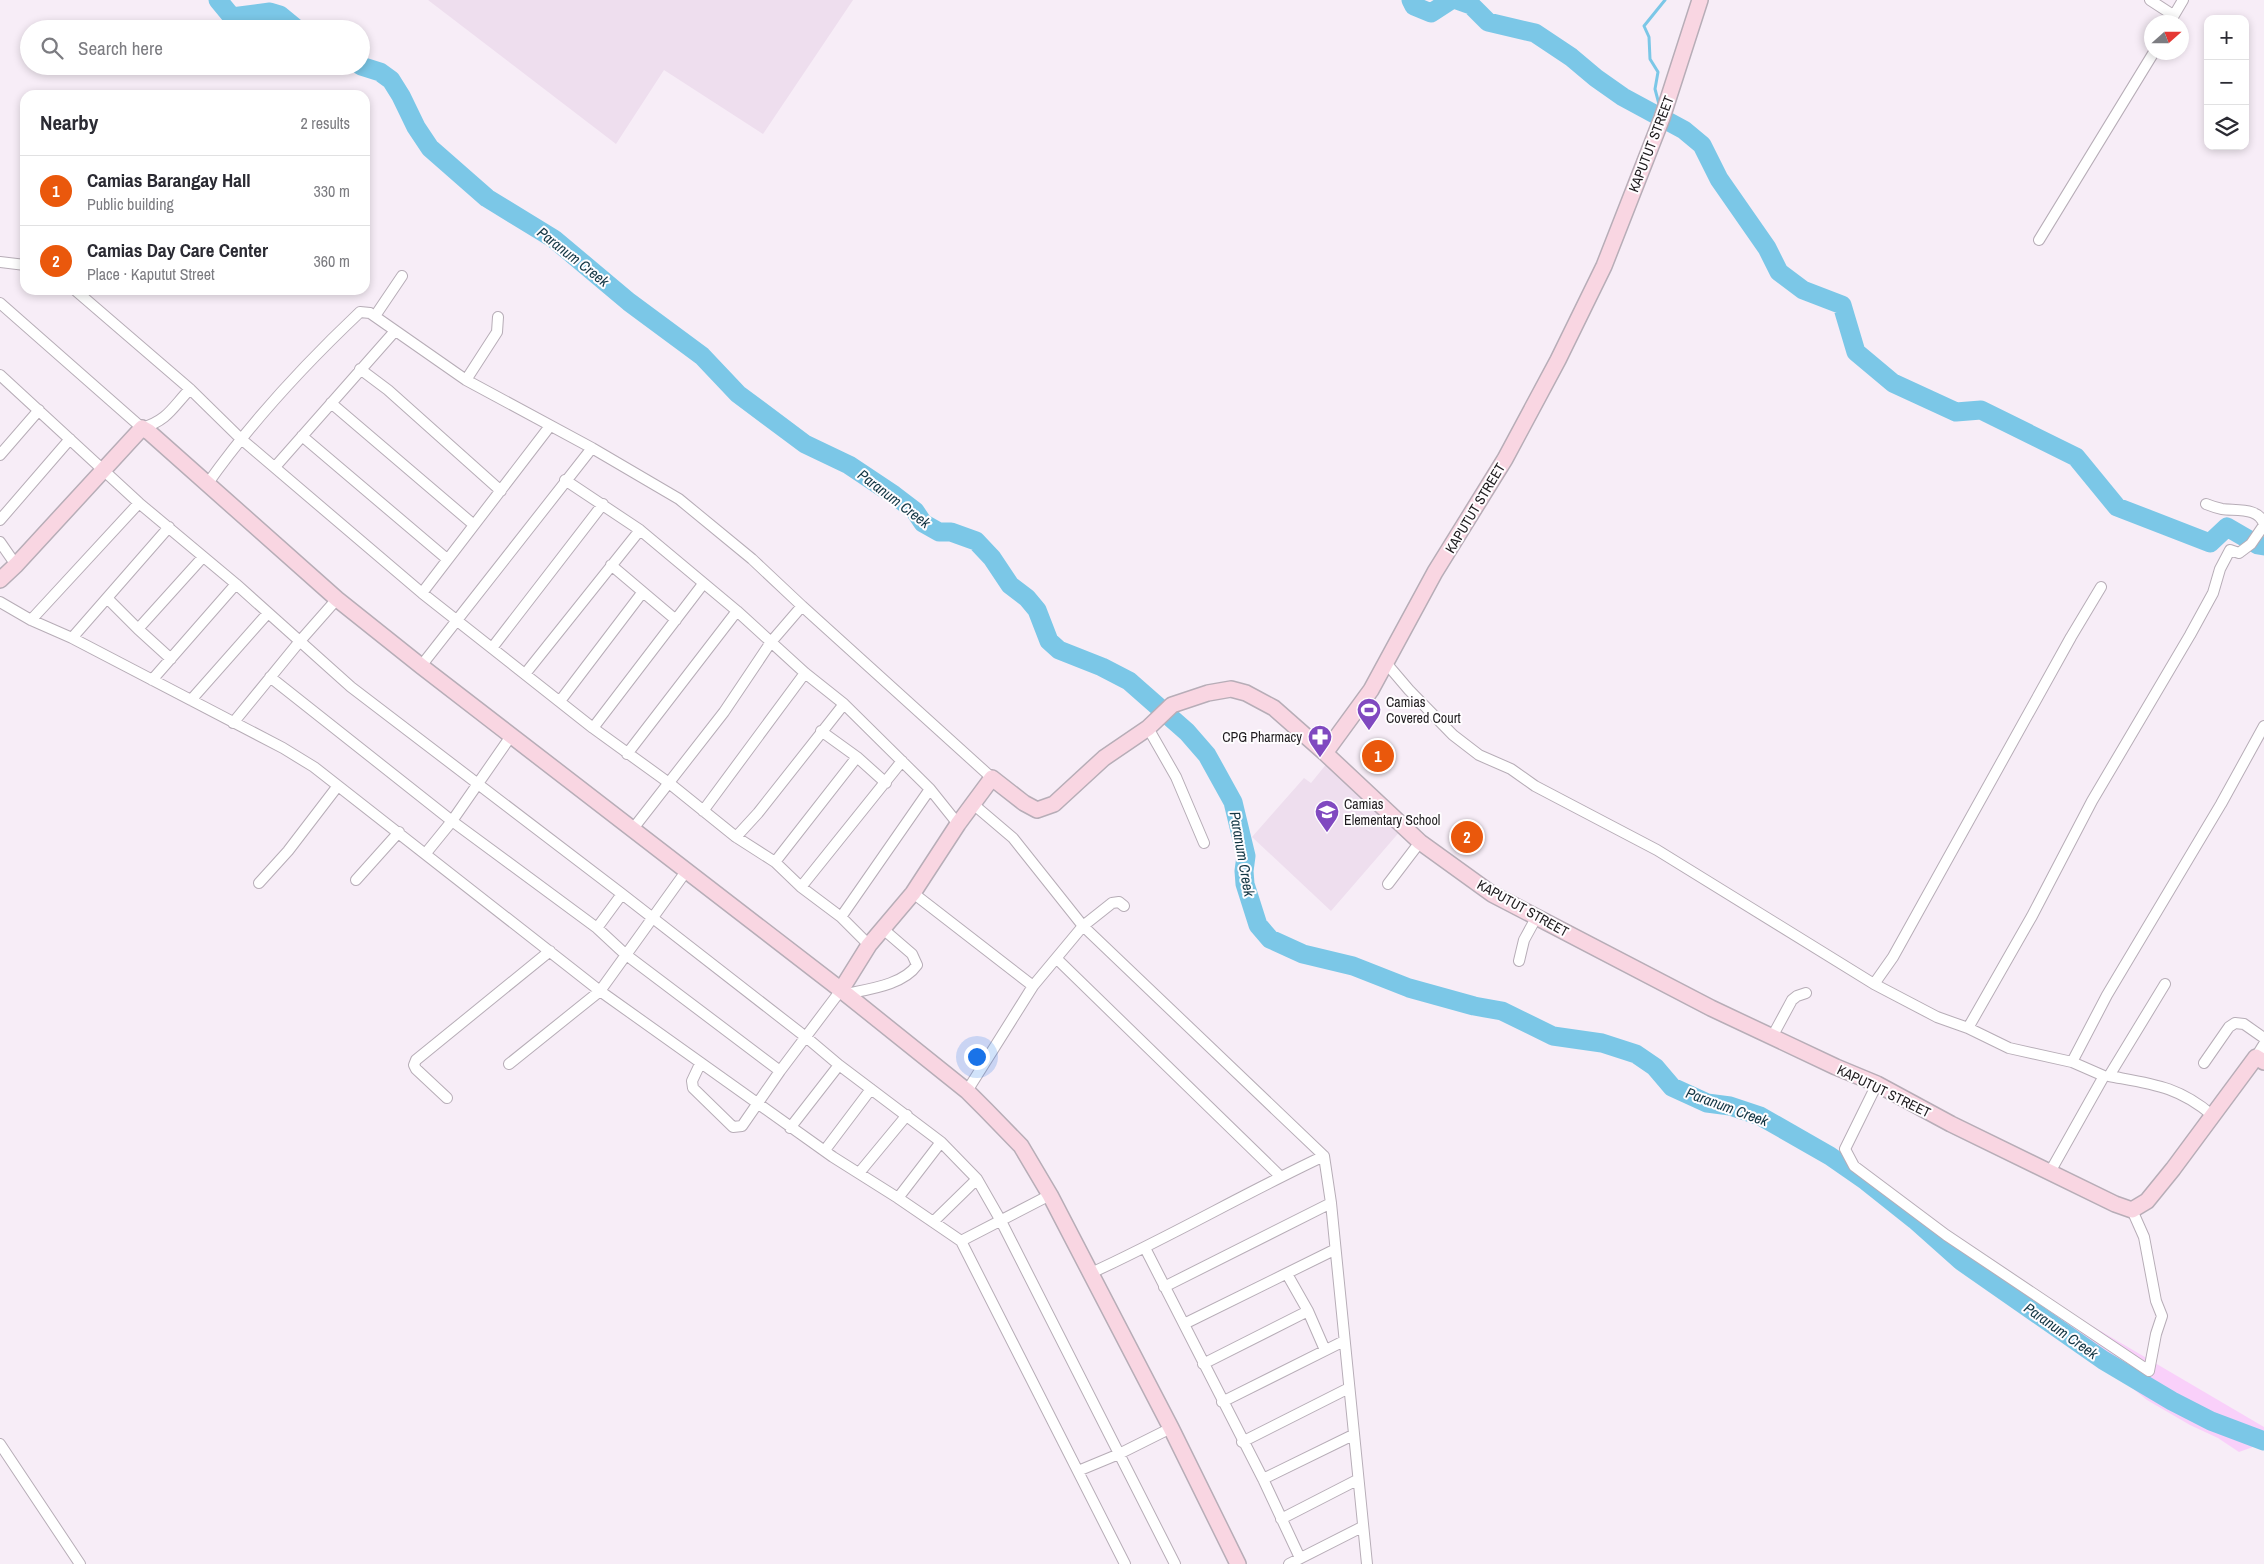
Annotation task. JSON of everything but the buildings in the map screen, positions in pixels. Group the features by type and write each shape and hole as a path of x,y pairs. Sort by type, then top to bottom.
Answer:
{"street":[{"name":"KAPUTUT STREET","path":"1700,0 1649,153 1604,266 1558,360 1504,459 1435,572 1372,690 1325,752 1420,842 1492,894 1772,1037 1877,1084 1960,1129 2115,1204 2132,1210"},
{"path":"2150,0 2167,15"},
{"path":"2174,15 2183,0"},
{"path":"2040,240 2149,60"},
{"path":"0,262 20,265"},
{"path":"375,316 402,276"},
{"path":"81,295 190,389 240,438 422,593 626,754 669,784 736,837 776,862 802,887 841,917 869,945"},
{"path":"0,303 142,428 208,483 337,599 632,830 687,870 844,992 967,1090 1021,1146 1050,1195 1238,1564"},
{"path":"208,483 240,438 360,312 370,312 466,380 592,448 679,499 752,559 992,778 1030,807 1037,810 1054,804 1104,758 1152,724 1172,705 1208,692 1231,689 1246,693 1274,708 1325,752"},
{"path":"466,380 498,332 498,317"},
{"path":"275,467 395,331"},
{"path":"360,369 388,390 500,491"},
{"path":"2,381 38,410 139,503 236,584 351,687 622,894 807,1038 838,1065 907,1114 941,1142 977,1179 1001,1221 1175,1564"},
{"path":"0,580 142,428 164,419 190,389"},
{"path":"331,403 474,525"},
{"path":"0,455 38,410"},
{"path":"422,593 550,426"},
{"path":"302,436 447,559"},
{"path":"0,520 70,439"},
{"path":"421,666 592,448"},
{"path":"565,480 640,530 737,611 805,673 844,704 930,789 958,824"},
{"path":"30,620 139,503"},
{"path":"492,648 603,504"},
{"path":"1968,1028 2032,916 2092,801 2190,635 2213,593 2220,569 2230,550 2239,553 2251,544 2264,525 2258,514 2241,510 2221,509 2206,504"},
{"path":"72,638 169,528"},
{"path":"525,674 640,530"},
{"path":"0,542 16,565"},
{"path":"138,629 203,557"},
{"path":"611,565 676,620"},
{"path":"152,680 236,584"},
{"path":"593,728 703,584"},
{"path":"1874,984 1892,956 2070,637 2101,588"},
{"path":"560,701 642,593"},
{"path":"107,598 171,659"},
{"path":"233,723 337,599"},
{"path":"0,602 30,620 72,638 283,748 314,767 337,787 399,832 600,991 790,1128 825,1150 833,1158 898,1198 960,1241 1125,1564"},
{"path":"632,830 724,712 771,642 802,606"},
{"path":"626,754 737,611"},
{"path":"191,700 268,613"},
{"path":"1386,663 1440,722 1479,756 1510,770 1535,786 1657,850 1874,984 1937,1017 1968,1028 2009,1048 2072,1062 2107,1076 2146,1083 2182,1094 2212,1115"},
{"path":"703,811 805,673"},
{"path":"270,677 452,821 597,928 625,954 780,1071"},
{"path":"736,837 758,813 844,704"},
{"path":"1152,724 1204,843"},
{"path":"2072,1062 2107,995 2264,726"},
{"path":"822,732 857,757 886,783"},
{"path":"426,853 452,821 511,736"},
{"path":"776,862 857,757"},
{"path":"802,887 902,762"},
{"path":"700,1064 692,1081 693,1088 733,1127 742,1126 780,1071 844,992 869,945 913,893 958,824 992,778"},
{"path":"259,883 288,851 337,787"},
{"path":"841,917 930,789"},
{"path":"973,804 1013,838 1083,926 1324,1156 1331,1203 1334,1250 1366,1564"},
{"path":"356,880 399,832"},
{"path":"1388,884 1420,842"},
{"path":"509,1064 600,991 687,870"},
{"path":"913,893 1033,986"},
{"path":"597,928 622,894"},
{"path":"967,1090 1033,986 1083,926 1112,902 1119,902 1124,906"},
{"path":"1519,961 1524,940 1536,918"},
{"path":"844,992 873,988 910,974 917,965 912,954 883,929"},
{"path":"447,1098 416,1069 414,1065 416,1060 550,951"},
{"path":"1057,959 1281,1177"},
{"path":"2050,1172 2165,984"},
{"path":"1772,1037 1792,1000 1796,996 1806,993"},
{"path":"2204,1063 2229,1027 2235,1023 2244,1024 2264,1038"},
{"path":"1877,1084 1845,1149 1854,1166 1946,1235 2149,1370 2156,1334 2162,1316 2156,1301 2144,1238 2132,1210 2147,1201 2212,1115 2260,1060 2264,1044"},
{"path":"790,1128 838,1065"},
{"path":"825,1150 871,1089"},
{"path":"859,1173 907,1114"},
{"path":"898,1198 941,1142"},
{"path":"1091,1274 1324,1156"},
{"path":"933,1222 977,1179"},
{"path":"960,1241 1050,1195"},
{"path":"1164,1287 1331,1203"},
{"path":"1145,1248 1242,1442 1263,1479 1300,1558"},
{"path":"1184,1324 1334,1250"},
{"path":"1287,1274 1308,1311 1326,1350"},
{"path":"1203,1364 1308,1311"},
{"path":"1222,1402 1344,1341"},
{"path":"1242,1442 1349,1388"},
{"path":"1078,1471 1119,1454 1170,1428"},
{"path":"1263,1479 1354,1435"},
{"path":"0,1444 80,1564"},
{"path":"1281,1518 1357,1480"},
{"path":"1288,1564 1362,1528"}],"shaded area":[{"path":"428,0 853,0 763,134 664,70 616,144"},
{"name":"Camias Elementary School","path":"1328,762 1402,829 1331,911 1252,837 1304,778 1311,783"},
{"path":"2012,1279 2264,1427 2264,1443 2239,1452 2218,1438 2190,1425 2147,1400 2126,1383 2010,1306"}],"waterway":[{"name":"Paranum Creek","path":"218,0 232,17 270,12 280,15 286,20"},
{"path":"1411,0 1414,6 1431,13 1451,0"},
{"path":"1457,0 1471,5 1488,22 1535,33 1571,57 1623,97 1684,130 1702,145 1719,179 1767,248 1779,272 1803,290 1842,305 1856,352 1893,383 1956,412 1981,410 2076,457 2117,507 2210,543 2227,527 2258,545 2264,546"},
{"path":"1660,108 1655,89 1658,72 1650,59 1649,37 1644,26 1665,0"},
{"name":"Paranum Creek","path":"370,69 380,72 391,80 416,127 430,148 487,198 554,239 629,302 702,356 738,394 805,444 849,465 894,495 915,511 923,523 939,532 951,532 976,541 992,558 1010,585 1027,598 1037,610 1049,641 1059,650 1102,667 1129,681 1187,732 1207,755 1233,802 1246,856 1245,884 1258,925 1270,939 1303,954 1353,966 1409,988 1474,1006 1502,1011 1553,1036 1602,1043 1636,1054 1655,1067 1672,1087 1707,1103 1730,1106 1760,1116 1830,1156 1866,1181 1915,1220 1961,1261 2103,1360 2172,1401 2211,1421 2264,1441"}],"place":[{"name":"Camias Covered Court","path":"1369,731"},
{"name":"Camias Barangay Hall","path":"1378,756"},
{"name":"CPG Pharmacy","path":"1320,758"},
{"name":"Camias Elementary School","path":"1327,833"},
{"name":"Camias Day Care Center","path":"1467,837"}]}
